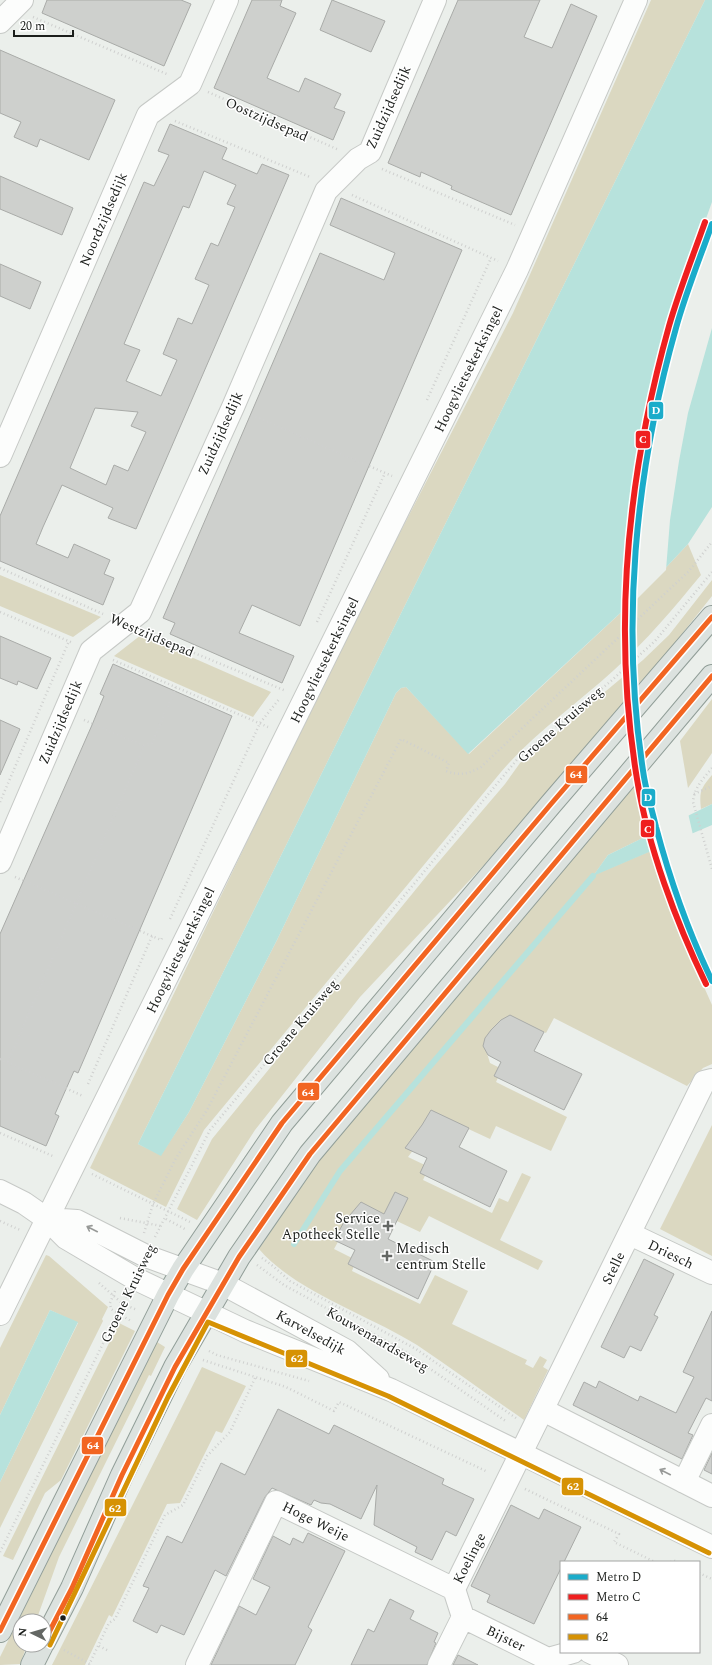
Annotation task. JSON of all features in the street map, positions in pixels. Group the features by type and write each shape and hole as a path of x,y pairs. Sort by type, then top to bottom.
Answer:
{"main road":[{"path":"0,1632 168,1295 183,1269 282,1123 551,804 712,617"},
{"path":"52,1641 72,1588 122,1475 205,1313 242,1253 310,1154 712,676"},
{"path":"32,1665 43,1653"}],"street":[{"path":"190,84 226,0"},
{"name":"Zuidzijdsedijk","path":"7,870 65,712 91,651 140,612 232,407 326,191 358,159 370,152 435,0"},
{"name":"Hoogvlietsekerksingel","path":"0,1314 47,1219 66,1158 286,735 295,695 534,233 636,0"},
{"name":"Noordzijdsedijk","path":"0,456 148,115 190,84"},
{"name":"Stelle","path":"522,1454 523,1428 544,1410 630,1234 708,1081"},
{"path":"0,1191 24,1203 47,1219 66,1238 129,1275 168,1295 205,1313 391,1390 712,1548"},
{"path":"47,1219 77,1221 140,1253 223,1284"},
{"name":"Driesch","path":"630,1234 712,1273"},
{"name":"Karvelsedijk","path":"223,1284 347,1351 391,1390"},
{"path":"544,1410 712,1496"},
{"path":"684,1482 712,1425"},
{"name":"Koelinge","path":"463,1617 454,1589 522,1454"},
{"name":"Hoge Weije","path":"197,1665 276,1502 454,1589"},
{"path":"439,1665 463,1617"},
{"name":"Bijster","path":"463,1617 548,1659 569,1653"},
{"path":"592,1653 617,1665"}],"path":[{"name":"Oostzijdsepad","path":"12,10 190,84 358,159 534,233"},
{"name":"Hoogvlietsekerksingel","path":"426,404 491,258"},
{"path":"232,407 393,477 396,469"},
{"name":"Hoogvlietsekerksingel","path":"316,626 385,473"},
{"path":"140,1253 154,1204 176,1158 207,1110 401,739 449,763 446,771 454,774 461,775 470,773 481,767 689,571 712,542"},
{"name":"Westzijdsepad","path":"0,568 125,624 295,695"},
{"name":"Groene Kruisweg","path":"140,1253 169,1212 210,1130 520,756 611,681 655,641 712,572"},
{"path":"0,613 69,641 286,735"},
{"path":"0,802 69,641"},
{"name":"Hoogvlietsekerksingel","path":"167,925 260,723 295,695 289,683"},
{"path":"65,712 144,746 152,743 176,687"},
{"path":"8,1062 144,746"},
{"path":"712,768 698,785 694,794 693,802 712,869"},
{"path":"694,794 712,786"},
{"path":"7,870 76,903 161,940 164,932"},
{"path":"80,1103 152,936"},
{"path":"0,1059 83,1096"},
{"path":"0,1133 56,1157 66,1158 208,1232"},
{"path":"242,1253 274,1266 290,1281 416,1349 523,1428"},
{"name":"Kouwenaardseweg","path":"242,1253 284,1285 403,1350 523,1428"},
{"path":"129,1275 110,1303 112,1309 117,1314 150,1331"},
{"name":"Groene Kruisweg","path":"0,1552 117,1314 129,1275"},
{"path":"185,1350 206,1362 286,1387 334,1411 338,1402 434,1448 441,1448 618,1534 614,1542 653,1561"},
{"path":"52,1647 90,1664 109,1623 115,1619 165,1515 183,1505 207,1456 230,1432 255,1378"},
{"path":"700,1573 712,1579"},
{"path":"99,1646 109,1651"}],"shaded area":[{"path":"651,0 705,0 138,1144 161,1155 189,1112 277,940 396,693 401,688 406,687 469,754 643,592 688,544 701,575 681,600 626,659 600,683 527,744 501,772 204,1130 166,1207 90,1168 333,663 513,313"},
{"path":"0,575 101,617 73,637 0,606"},
{"path":"712,580 712,596 674,644 484,865 360,997 255,1130 197,1220 177,1209 212,1139 430,872 505,784 520,763 643,660 669,635"},
{"path":"141,635 271,692 253,717 114,656"},
{"path":"712,699 712,753 688,788 680,741"},
{"path":"712,775 712,804 701,809 700,798 702,790 705,783"},
{"path":"636,782 651,834 608,855 594,875 655,849 677,926 712,1005 712,1064 703,1068 687,1086 554,1018 546,1033 513,1018 486,1050 490,1063 502,1069 496,1082 567,1117 551,1151 496,1126 490,1139 434,1113 425,1134 408,1157 429,1167 423,1180 492,1213 499,1198 508,1202 522,1173 531,1177 500,1240 543,1261 538,1270 429,1216 420,1232 363,1205 348,1224 334,1249 356,1260 352,1271 420,1304 435,1275 468,1291 452,1324 527,1360 525,1364 533,1368 540,1356 547,1360 543,1367 548,1370 524,1420 417,1345 334,1302 293,1278 274,1264 259,1249 319,1161 374,1091"},
{"path":"712,1125 712,1256 660,1229"},
{"path":"46,1255 108,1307 102,1319 103,1321 0,1528 0,1482 78,1323 50,1310 0,1415 0,1348"},
{"path":"119,1323 135,1331 61,1480 45,1493 13,1560 3,1556"},
{"path":"157,1342 165,1347 151,1376 149,1375 59,1557 39,1613 22,1613"},
{"path":"202,1367 246,1386 222,1433 216,1431 180,1503 167,1504 112,1617 109,1615 85,1665 52,1665"},
{"path":"12,1633 12,1653 24,1653 20,1664 0,1665 0,1657"}],"water":[{"path":"705,0 712,0 712,507 688,544 643,592 468,754 406,687 401,688 396,693 277,940 189,1112 161,1156 138,1144"},
{"path":"712,804 712,825 593,876 608,855"},
{"path":"50,1310 78,1322 0,1482 0,1415"}],"pier":[{"path":"712,202 712,328 688,413 670,520 666,570 623,613 623,582 627,521 651,385 668,324"},
{"path":"688,813 693,835 656,851 650,832"}],"building":[{"path":"47,0 181,0 191,4 164,66 42,13"},
{"path":"252,0 282,0 280,6 296,13 267,78 299,92 305,78 341,94 334,108 345,112 333,140 214,88"},
{"path":"332,0 385,21 371,52 320,30"},
{"path":"458,0 540,0 524,37 552,48 571,4 597,16 511,215 451,189 452,186 421,172 420,177 388,163"},
{"path":"0,50 115,100 89,160 40,139 37,147 14,137 21,122 0,113"},
{"path":"170,124 227,148 222,159 257,174 262,164 289,175 136,529 108,518 113,508 62,485 43,527 36,544 68,558 74,544 110,560 104,574 114,578 103,605 0,561 0,516 144,182 154,186 169,155 158,151","holes":["204,171 236,185 227,204 235,207 218,246 211,243 195,279 209,285 192,324 178,318 163,354 177,360 161,396 126,381 140,350 124,344 183,206 189,208","95,408 138,412 131,426 146,432 128,471 114,465 106,485 70,468"]},
{"path":"0,176 73,208 62,235 0,209"},
{"path":"341,198 462,250 300,626 252,605 239,633 294,656 282,683 170,634 175,623 163,618 320,253 384,280 395,253 330,225"},
{"path":"0,264 41,282 30,309 0,296"},
{"path":"0,636 51,658 37,689 18,681 17,685 0,678"},
{"path":"113,664 232,716 78,1073 74,1071 55,1114 59,1116 46,1146 0,1126 0,934 92,725 104,696 100,694"},
{"path":"0,720 20,729 0,775"},
{"path":"510,1015 544,1032 534,1051 582,1074 564,1110 494,1076 501,1062 488,1055 483,1046 485,1038 501,1020"},
{"path":"431,1110 469,1128 459,1147 507,1171 490,1207 420,1173 427,1158 405,1148"},
{"name":"Medisch centrum Stelle","path":"395,1192 408,1198 388,1239 435,1262 418,1299 348,1264 355,1250 334,1240 344,1222 361,1202 384,1214"},
{"path":"644,1259 674,1274 654,1315 658,1317 641,1351 630,1346 624,1358 601,1347"},
{"path":"712,1311 712,1401 706,1398 688,1433 693,1435 682,1459 573,1405 584,1382 596,1388 599,1381 638,1401 640,1396 676,1413 694,1377 683,1372"},
{"path":"278,1409 329,1434 334,1425 444,1479 442,1484 474,1499 456,1536 446,1531 432,1560 415,1552 417,1547 374,1525 377,1485 361,1519 330,1504 321,1503 314,1500 311,1505 272,1488 265,1497 226,1576 215,1570 184,1635 161,1625 157,1633 133,1621 149,1588 143,1586 167,1536 182,1543 221,1463 245,1475"},
{"path":"712,1453 712,1474 704,1470"},
{"path":"511,1505 539,1519 544,1509 581,1527 564,1561 560,1561 560,1570 534,1624 487,1602 490,1595 471,1586"},
{"path":"308,1533 345,1551 308,1627 312,1630 295,1665 211,1665 239,1606 256,1615 270,1587 253,1579 273,1536 290,1545 293,1538 303,1543"},
{"path":"390,1599 414,1611 410,1619 438,1633 434,1642 436,1643 427,1665 351,1665 368,1629 374,1632"},
{"path":"458,1655 478,1665 453,1665"}],"waterway":[{"path":"294,1244 340,1171 593,876"}],"metro line":[{"name":"C","path":"705,222 669,326 655,381 643,438 634,494 628,551 625,608 626,665 630,722 637,779 642,805 664,884 684,935 706,984"},
{"name":"D","path":"712,224 676,328 650,438 636,551 633,607 633,664 637,721 645,783 661,847 674,886 687,924 712,981"}],"transit line":[{"name":"64","path":"0,1631 168,1295 183,1269 282,1123 551,804 712,617"},
{"name":"64","path":"52,1627 72,1588 122,1475 175,1367 239,1257 310,1154 712,676"},
{"name":"62","path":"52,1641 168,1397 208,1322 388,1396 709,1553"}],"place":[{"name":"Service Apotheek Stelle","path":"388,1226"},
{"name":"Medisch centrum Stelle","path":"387,1256"}]}
